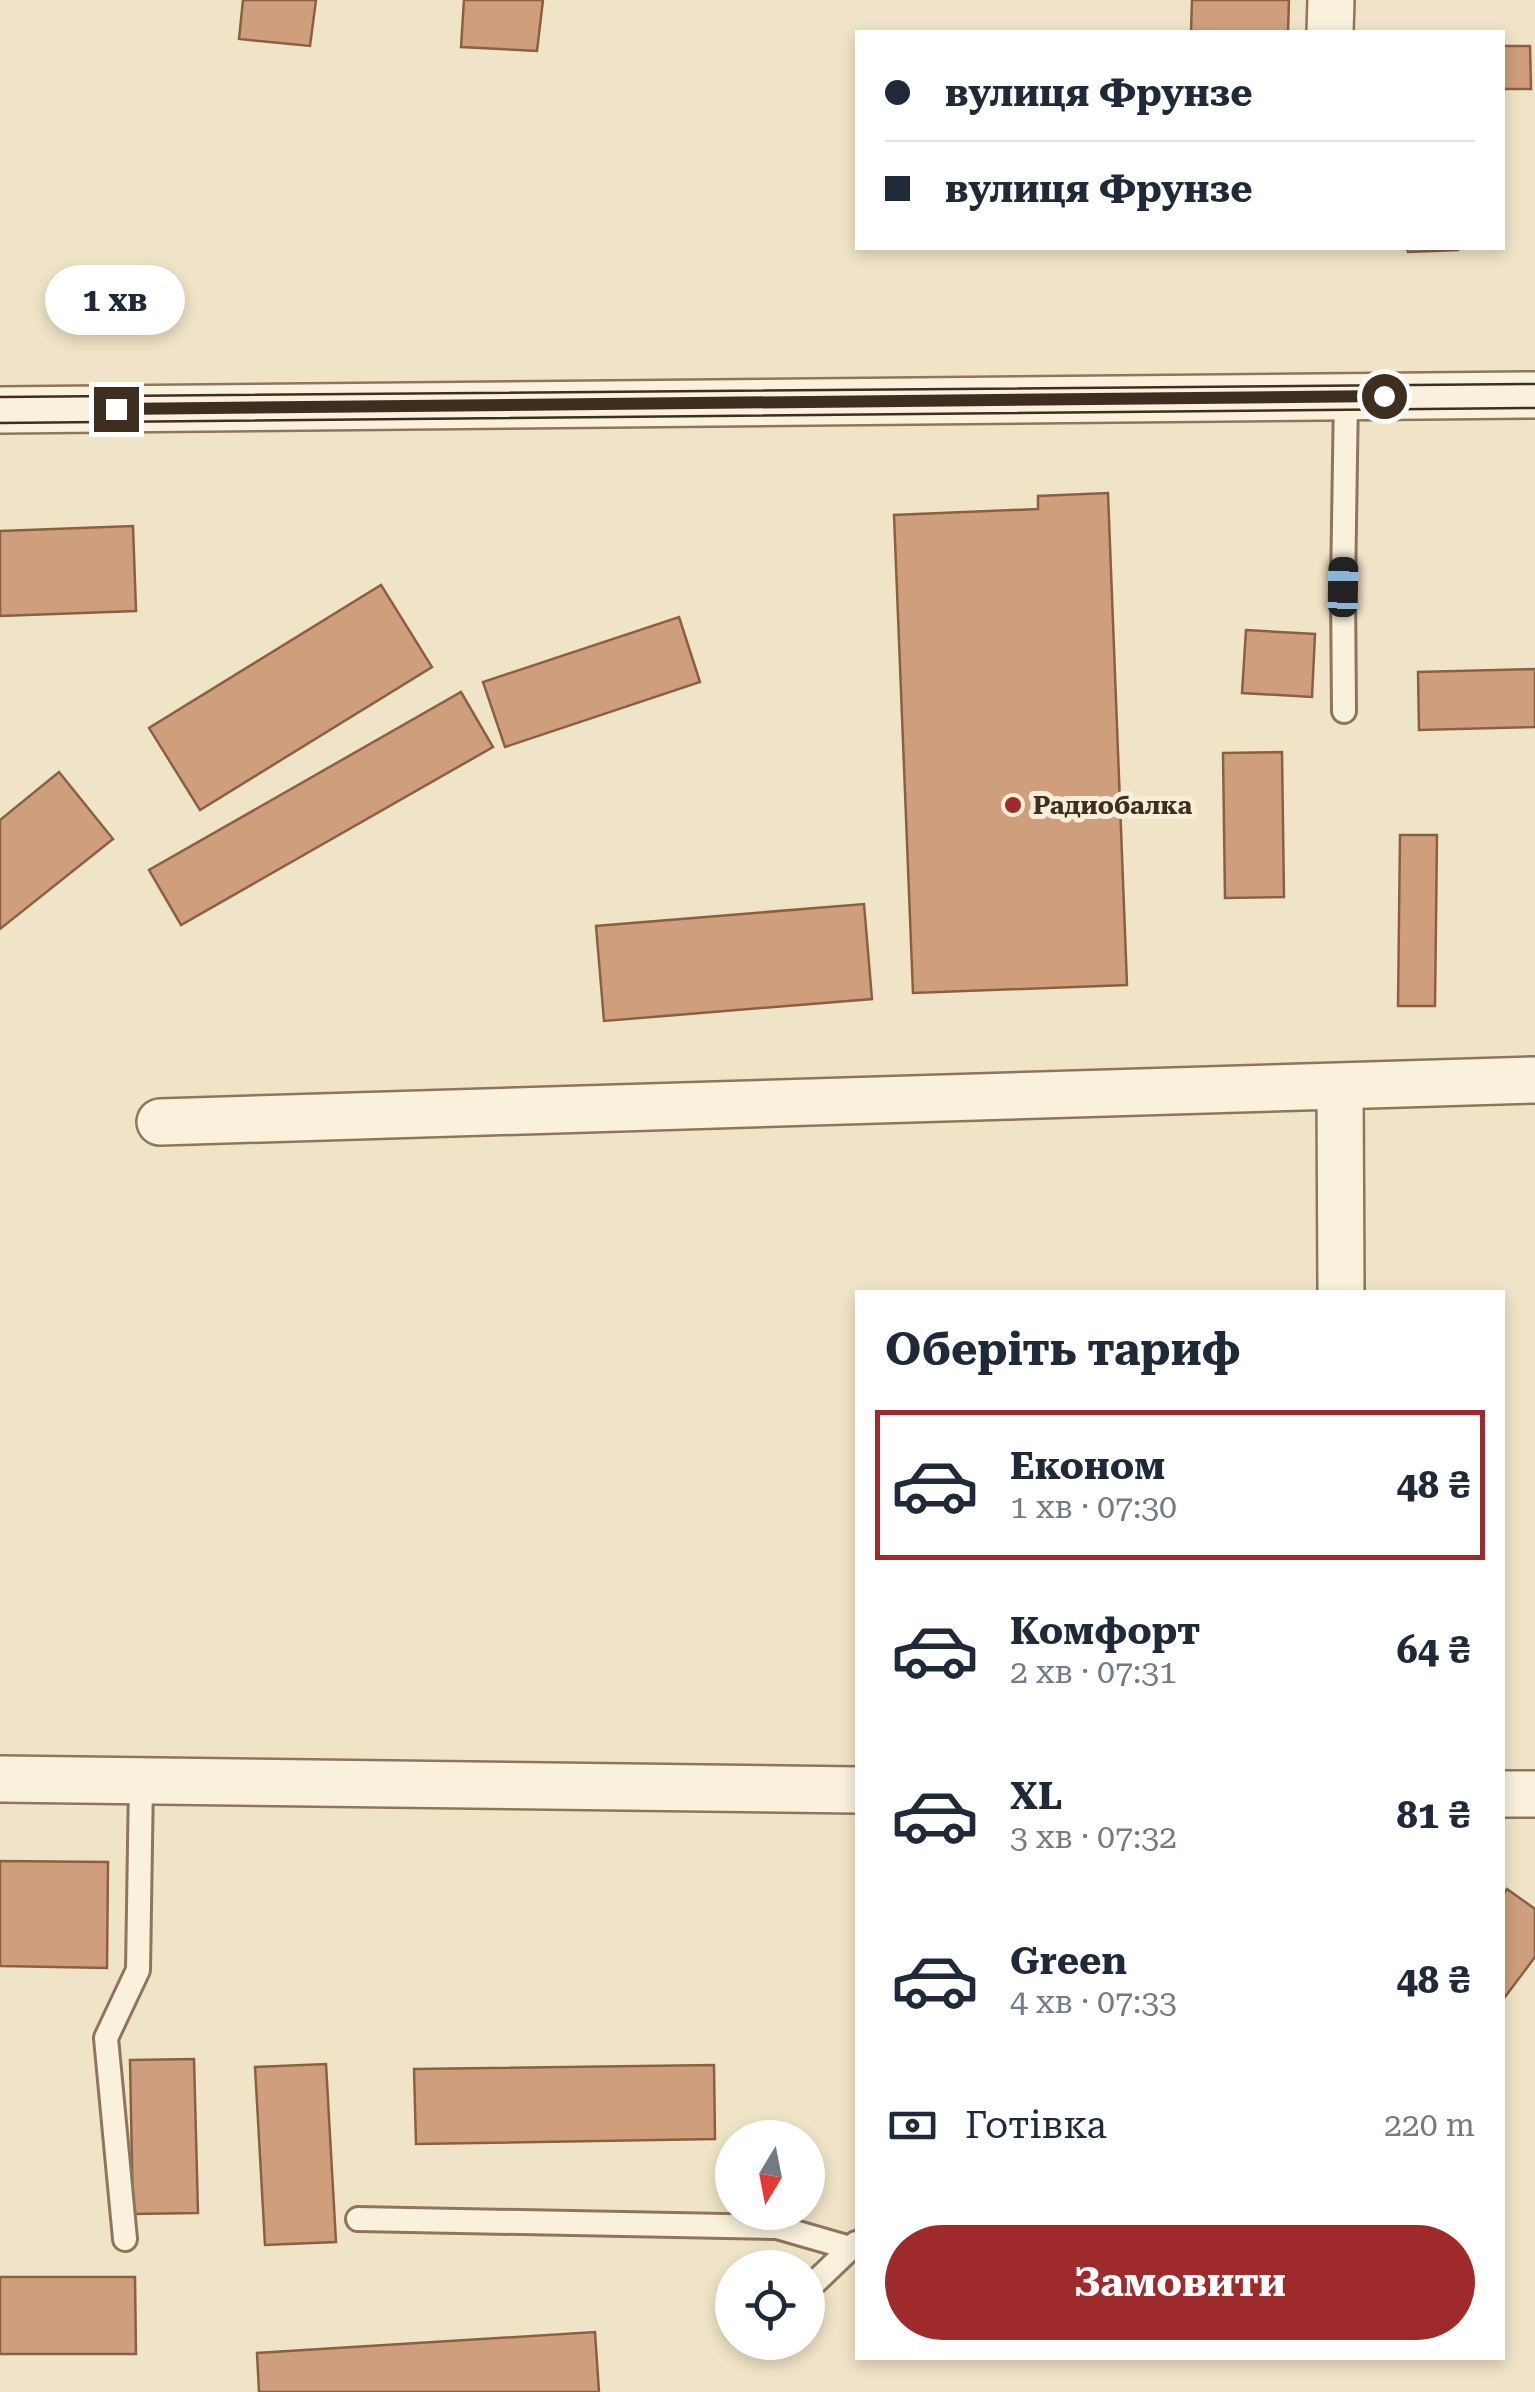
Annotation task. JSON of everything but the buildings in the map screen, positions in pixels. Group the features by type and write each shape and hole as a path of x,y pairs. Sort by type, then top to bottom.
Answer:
{"street":[{"path":"1330,30 1331,0"},
{"path":"0,410 1535,396"},
{"path":"160,1122 1535,1080"},
{"path":"1340,1086 1341,1290"},
{"path":"0,1780 855,1790"},
{"path":"1505,1794 1535,1794"}],"lane":[{"path":"1344,711 1346,396"},
{"path":"126,2239 106,2038 138,1970 140,1781"},
{"path":"358,2218 777,2227 854,2245"},
{"path":"825,2272 854,2245"}],"tram line":[{"path":"0,397 1535,384"},
{"path":"0,423 1535,408"}],"place":[{"name":"Радиобалка","path":"1013,805"}],"route":[{"path":"116,409 1384,396"}]}
